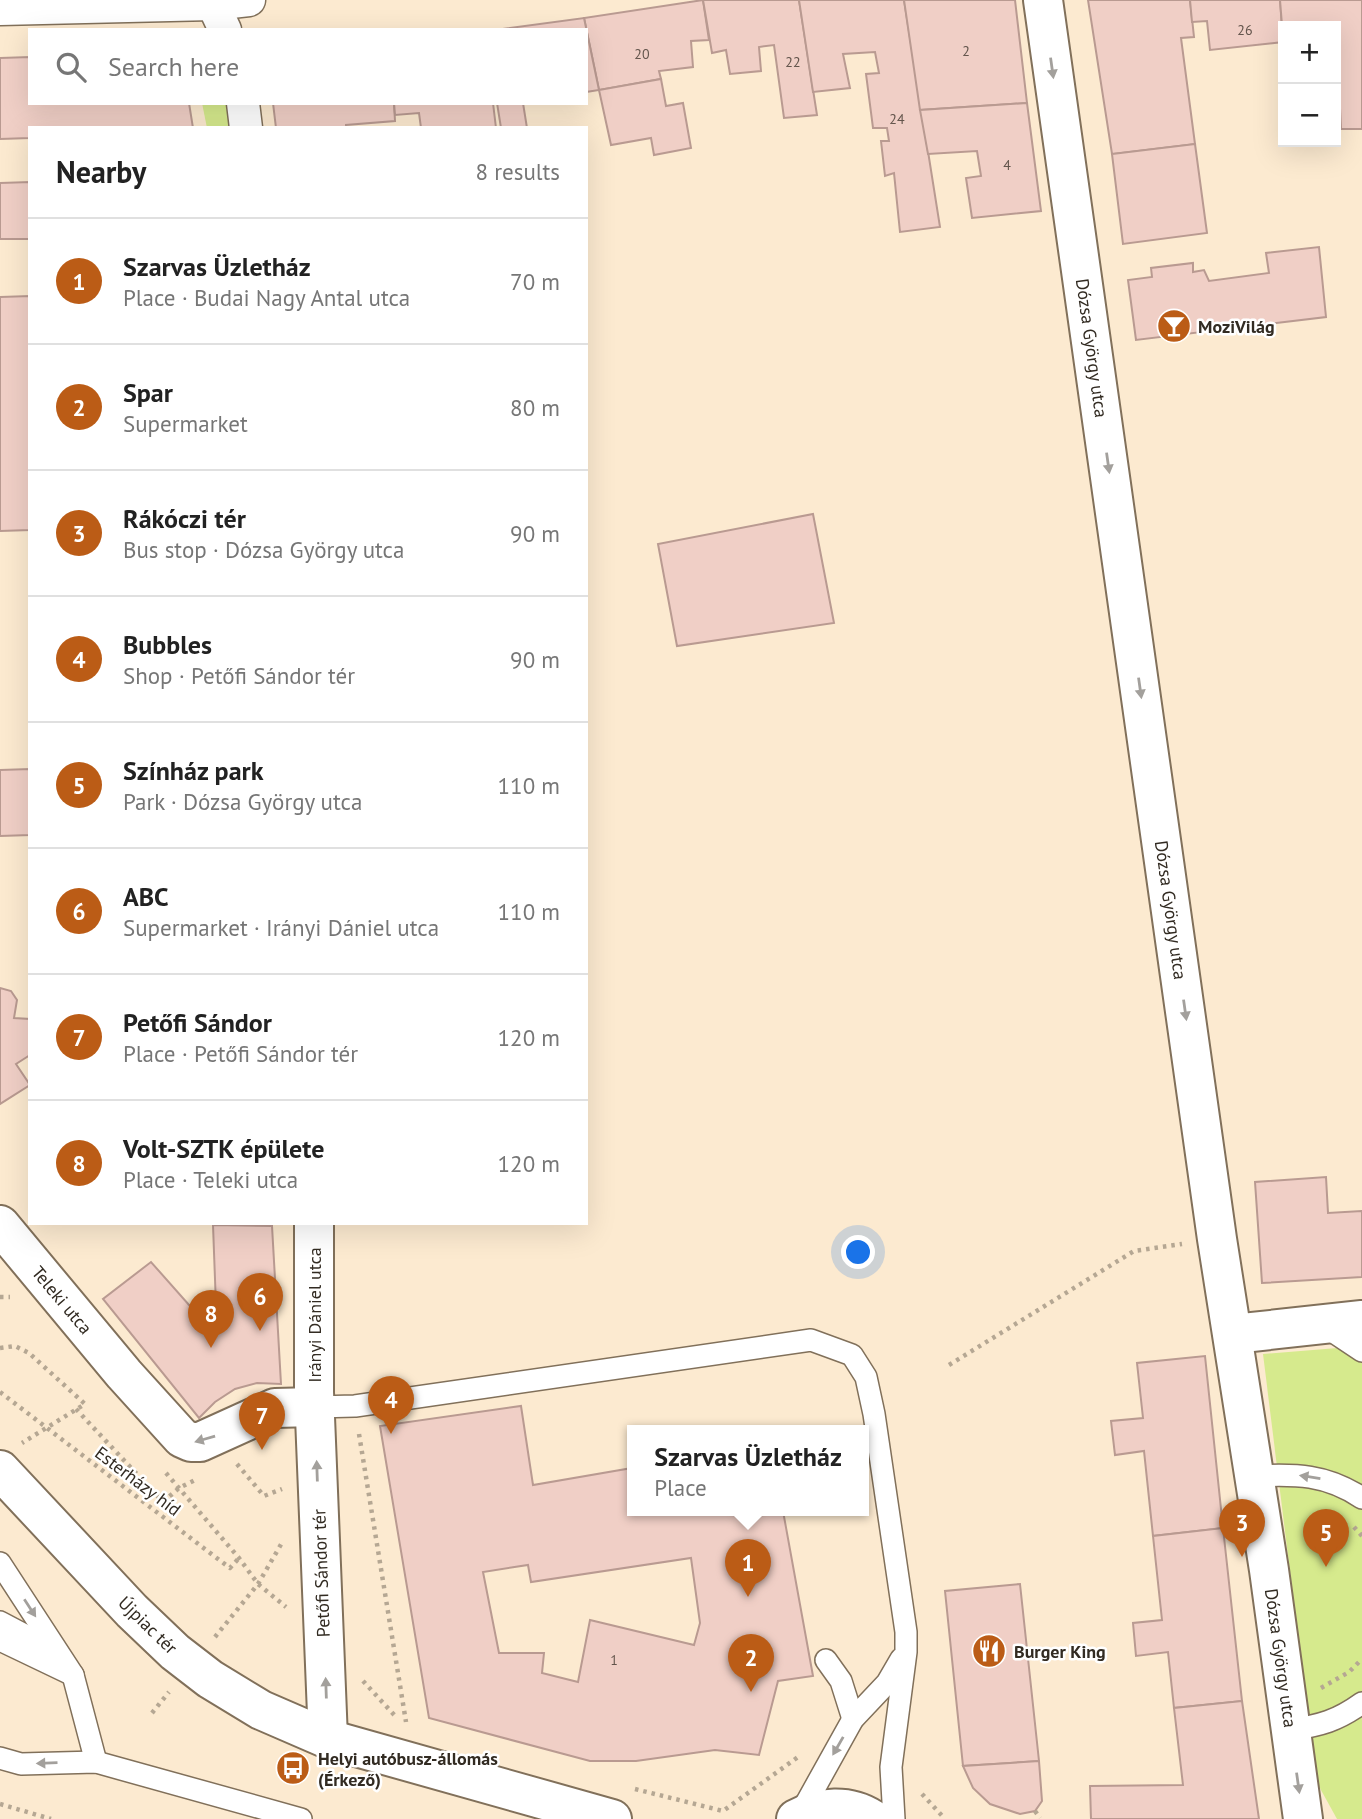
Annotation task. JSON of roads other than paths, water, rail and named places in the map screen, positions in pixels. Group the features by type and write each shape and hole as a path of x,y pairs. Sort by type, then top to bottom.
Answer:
{"street":[{"path":"0,9 163,3 216,11 249,0"},
{"name":"Dózsa György utca","path":"1043,0 1217,1239 1303,1819"},
{"path":"243,105 246,126"},
{"name":"Teleki utca","path":"0,1225 124,1374 183,1438 200,1442 275,1408 315,1407"},
{"name":"Irányi Dániel utca","path":"314,1225 315,1407"},
{"path":"1233,1334 1362,1320"},
{"name":"Petőfi Sándor tér","path":"315,1407 328,1739"},
{"name":"Újpiac tér","path":"11,1457 132,1611 175,1652 210,1679 261,1710 328,1739 623,1804"},
{"path":"798,1818 821,1809 841,1808 865,1814 872,1819"}],"lane":[{"path":"1322,1324 1362,1352"},
{"path":"315,1407 355,1406 811,1340 852,1355 866,1377 874,1414 906,1632 906,1652 891,1767 894,1819"},
{"path":"1254,1476 1314,1476 1362,1496"},
{"path":"0,1563 73,1675 96,1762"},
{"path":"0,1622 59,1653"},
{"path":"0,1640 73,1675"},
{"path":"798,1818 853,1719 887,1683 906,1652"},
{"path":"826,1660 841,1681 853,1719"},
{"path":"1291,1730 1319,1726 1343,1717 1362,1703"},
{"path":"0,1758 21,1764 96,1762 301,1819"}],"place":[{"name":"MoziVilág","path":"1174,326"},
{"name":"ABC","path":"260,1331"},
{"name":"Volt-SZTK épülete","path":"211,1348"},
{"name":"Bubbles","path":"391,1434"},
{"name":"Petőfi Sándor","path":"262,1450"},
{"name":"Rákóczi tér","path":"1242,1557"},
{"name":"Színház park","path":"1326,1567"},
{"name":"Szarvas Üzletház","path":"748,1597"},
{"name":"Burger King","path":"989,1651"},
{"name":"Spar","path":"751,1692"},
{"name":"Helyi autóbusz-állomás (Érkező)","path":"293,1768"}]}
